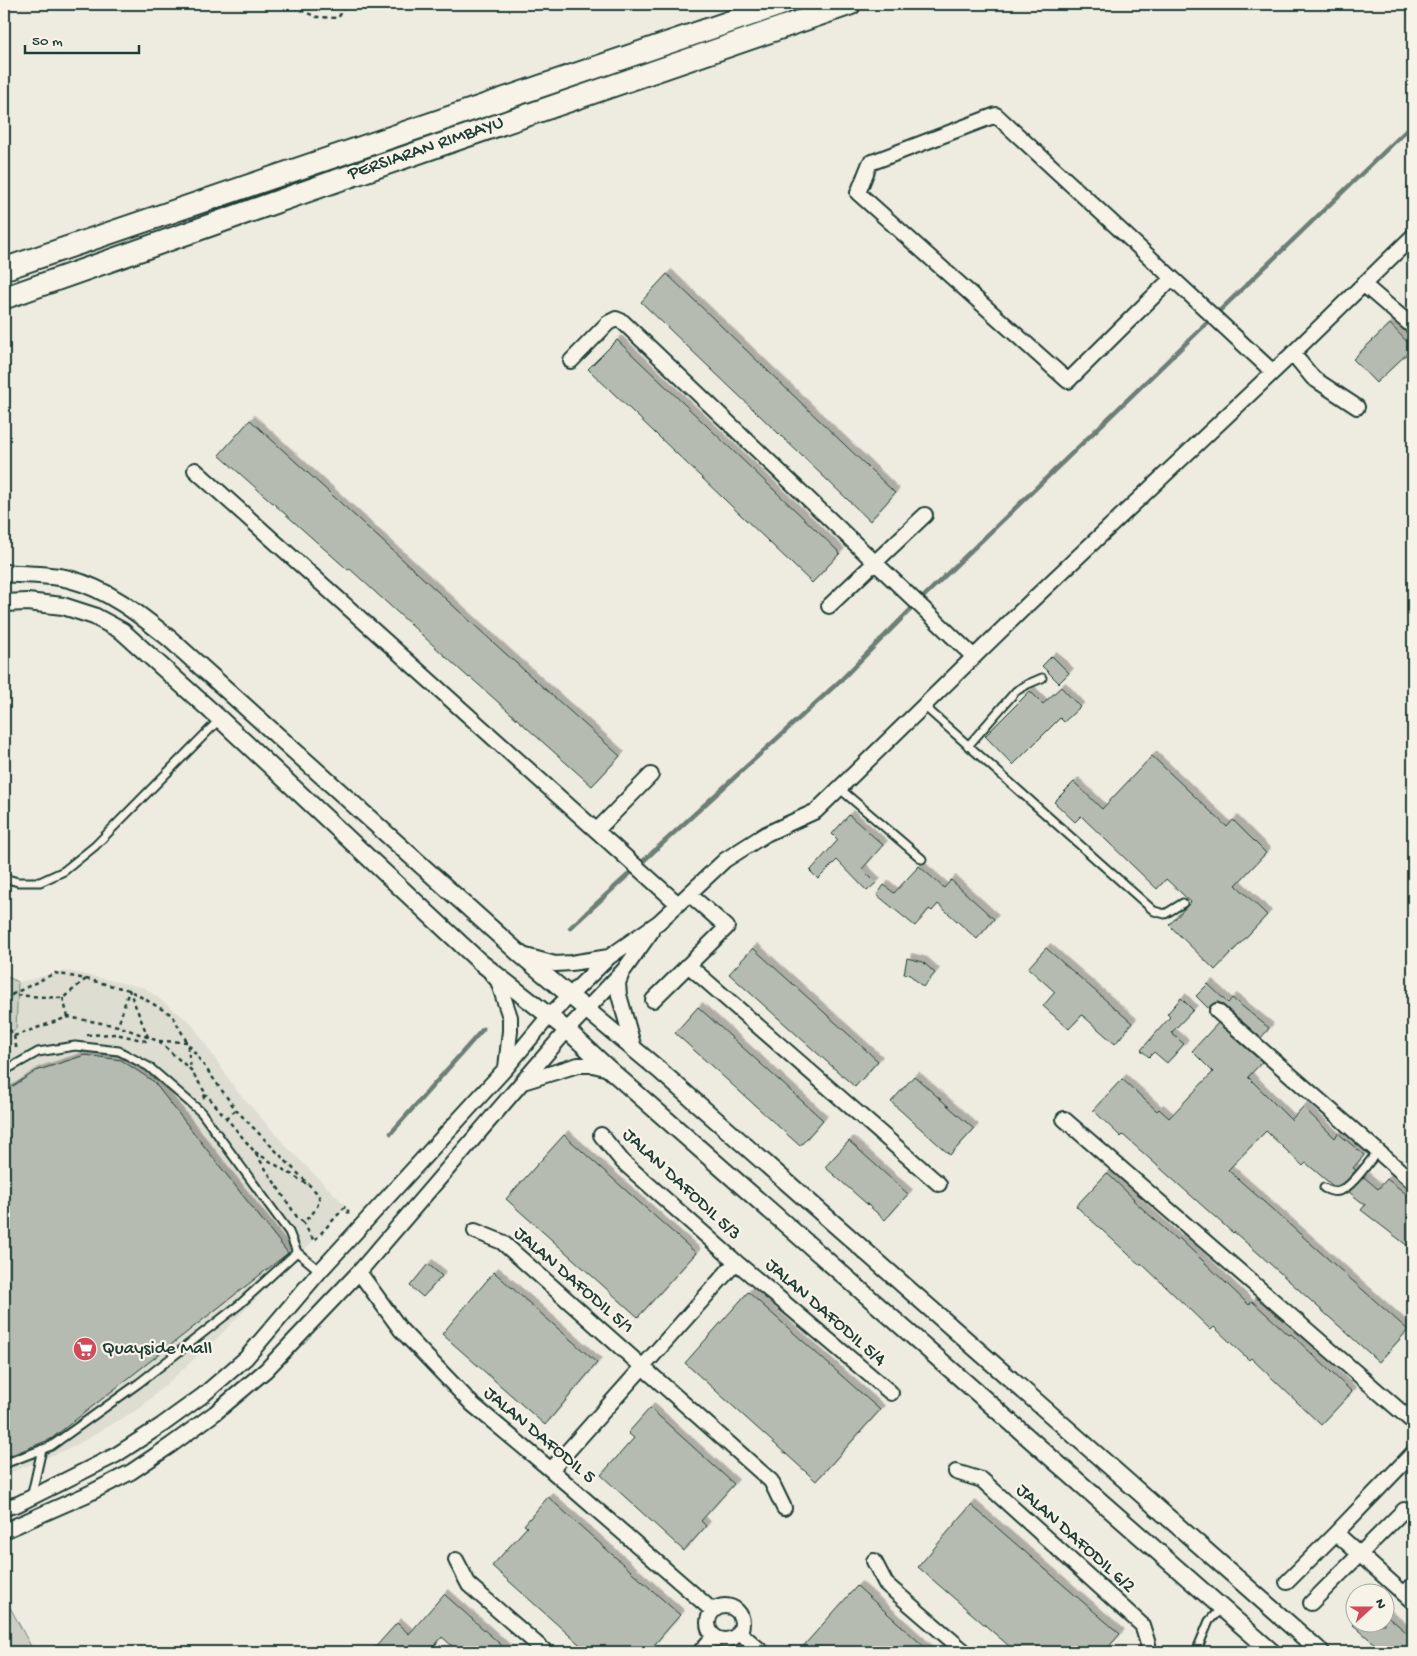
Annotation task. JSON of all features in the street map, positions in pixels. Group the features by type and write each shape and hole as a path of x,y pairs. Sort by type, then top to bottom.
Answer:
{"main road":[{"name":"PERSIARAN RIMBAYU","path":"4,269 782,4"},
{"name":"PERSIARAN RIMBAYU","path":"4,298 348,176 850,4"}],"street":[{"path":"1172,278 1068,381 858,193 870,163 996,115 1172,278 1212,316 1273,372"},
{"path":"4,1508 31,1498 116,1455 202,1396 246,1358 320,1270 506,1068 549,1016 609,957 659,922 725,860 766,834 816,811 1026,606 1273,372 1295,358 1363,284 1413,236"},
{"path":"1363,284 1413,327"},
{"path":"571,361 608,322 616,319 620,320 974,657"},
{"path":"1295,358 1313,378 1357,406"},
{"path":"195,470 678,904"},
{"path":"830,606 925,515"},
{"path":"4,574 68,579 107,594 137,612 170,639 521,955 634,1048 1321,1652"},
{"path":"4,602 27,602 62,606 94,616 122,630 220,719 498,981 510,1017 506,1068"},
{"path":"597,830 651,775"},
{"path":"653,1000 727,927 688,894"},
{"path":"4,1531 88,1494 131,1472 214,1413 266,1370 358,1272 567,1030 624,970 659,922"},
{"path":"521,955 555,964 571,964 609,957"},
{"path":"480,962 567,1030 1272,1652"},
{"path":"688,965 939,1184"},
{"path":"624,970 618,984 619,995 634,1048"},
{"path":"1217,1011 1413,1182"},
{"path":"523,1082 578,1065 594,1065 609,1069"},
{"path":"1064,1119 1413,1422"},
{"name":"JALAN DAFODIL 5/3","path":"601,1135 623,1162 736,1262"},
{"name":"JALAN DAFODIL 5/1","path":"476,1231 502,1242 771,1481 784,1508"},
{"path":"551,1470 736,1262"},
{"name":"JALAN DAFODIL 5/4","path":"736,1262 891,1393"},
{"name":"JALAN DAFODIL 5","path":"358,1272 401,1330 472,1404 713,1611"},
{"path":"1287,1582 1413,1453"},
{"name":"JALAN DAFODIL 6/2","path":"956,1472 982,1480 1142,1625 1148,1644 1148,1652"},
{"path":"1311,1603 1404,1510"},
{"path":"1336,1533 1413,1602"},
{"path":"456,1560 469,1585 546,1652"},
{"path":"874,1561 886,1584 965,1652"},
{"path":"721,1606 726,1606 739,1614 742,1623 739,1632 734,1638 725,1641 714,1636 708,1626 708,1618 713,1611 721,1606"},
{"path":"739,1632 762,1652"},
{"path":"700,1652 714,1636"}],"lane":[{"path":"968,746 1016,691 1042,678"},
{"path":"924,706 1154,911 1166,914 1183,903"},
{"path":"4,878 18,882 40,882 64,871 96,846 220,719"},
{"path":"839,788 922,859"},
{"path":"4,1071 38,1052 75,1046 119,1051 150,1067 201,1112 289,1232 297,1252 320,1270"},
{"path":"1324,1188 1340,1192 1349,1185 1378,1151"},
{"path":"4,1464 51,1446 138,1383 240,1304 297,1252"},
{"path":"31,1498 42,1449"},
{"path":"1402,1591 1413,1580"},
{"path":"1196,1652 1209,1622 1221,1608"}],"path":[{"path":"286,4 317,17 338,18 347,4"},
{"path":"4,997 55,974 86,979 128,990 172,1015 187,1042 236,1110 319,1195 320,1202 312,1216 304,1222"},
{"path":"12,995 63,998 86,979"},
{"path":"118,1026 128,990"},
{"path":"128,990 148,1037"},
{"path":"63,998 68,1017"},
{"path":"4,1012 4,1023 14,1036 20,1061"},
{"path":"14,1036 68,1017 118,1026 158,1041 191,1070 206,1094 254,1151 297,1217 304,1222 314,1241 345,1207 348,1209 349,1215 347,1222"},
{"path":"75,1046 78,1037 94,1034 116,1034 146,1041 148,1037"},
{"path":"158,1041 187,1042"},
{"path":"187,1042 191,1070"},
{"path":"195,1106 206,1094"},
{"path":"226,1118 236,1110"},
{"path":"254,1151 314,1188"}],"shaded area":[{"name":"Quayside Mall","path":"68,971 145,988 191,1023 237,1091 288,1148 347,1207 217,1338 140,1408 73,1447 4,1475 4,1041 16,1029 18,982"},
{"path":"4,975 18,982 16,1029 4,1036"},
{"path":"4,1596 34,1652 4,1652"}],"building":[{"path":"667,274 895,493 870,521 641,302"},
{"path":"1390,324 1413,348 1376,383 1353,359"},
{"path":"617,340 840,553 812,583 588,369"},
{"path":"250,420 620,756 592,786 469,678 350,569 348,570 219,455"},
{"path":"1052,656 1069,673 1059,683 1042,666"},
{"path":"1061,687 1080,707 1064,722 1060,718 1013,765 985,736 1030,691 1043,704"},
{"path":"1152,756 1227,827 1233,820 1266,853 1236,885 1267,915 1215,970 1169,925 1191,902 1166,879 1157,889 1081,816 1075,822 1054,802 1074,782 1102,809"},
{"path":"849,815 883,845 862,869 876,883 867,891 837,860 818,879 810,871 838,840 832,834"},
{"path":"919,866 944,888 951,880 994,919 977,939 938,904 932,911 929,909 915,926 877,895 884,885 894,893"},
{"path":"753,948 878,1061 855,1087 729,974"},
{"path":"1046,948 1132,1023 1115,1044 1082,1015 1069,1029 1043,1006 1055,992 1028,968"},
{"path":"907,958 923,962 935,973 923,987 910,975 904,974"},
{"path":"1208,984 1228,1003 1232,998 1269,1028 1261,1038 1222,1004 1214,1003 1209,1009 1196,996"},
{"path":"1181,998 1193,1010 1171,1033 1184,1044 1167,1063 1154,1052 1149,1057 1141,1050 1170,1017 1167,1014"},
{"path":"698,1007 823,1120 800,1146 675,1033"},
{"path":"1218,1023 1262,1062 1248,1077 1291,1120 1303,1107 1335,1138 1338,1133 1364,1155 1353,1168 1356,1170 1346,1181 1333,1186 1306,1163 1303,1166 1266,1131 1228,1170 1408,1330 1379,1362 1258,1253 1123,1135 1121,1137 1093,1110 1122,1079 1157,1111 1159,1109 1169,1118 1213,1072 1192,1051"},
{"name":"Quayside Mall","path":"85,1055 121,1060 153,1081 288,1253 51,1439 4,1458 4,1092 36,1071"},
{"path":"914,1076 974,1129 950,1155 891,1102"},
{"path":"564,1135 696,1253 638,1317 506,1199"},
{"path":"849,1141 908,1194 885,1220 825,1167"},
{"path":"1107,1173 1133,1200 1177,1240 1179,1238 1249,1305 1252,1301 1289,1335 1291,1334 1352,1392 1321,1425 1251,1358 1249,1360 1214,1327 1211,1330 1141,1263 1140,1265 1076,1206"},
{"path":"1364,1177 1378,1189 1387,1179 1413,1199 1413,1250 1361,1210 1365,1205 1349,1192"},
{"path":"428,1264 442,1276 423,1297 410,1286"},
{"path":"494,1272 597,1363 545,1425 442,1334"},
{"path":"748,1292 880,1410 816,1481 685,1363"},
{"path":"650,1408 734,1484 701,1521 706,1526 684,1551 601,1475 634,1438 628,1433"},
{"path":"548,1497 680,1615 648,1652 588,1652 492,1566 527,1527 524,1525"},
{"path":"971,1505 1120,1634 1104,1652 1016,1652 918,1567"},
{"path":"857,1586 897,1622 930,1652 798,1652"},
{"path":"444,1594 509,1652 459,1652 442,1637 429,1652 371,1652 397,1623 409,1634"},
{"path":"1394,1622 1413,1638 1413,1652 1384,1652 1363,1634 1394,1634"}],"waterway":[{"path":"570,928 841,680 919,601 1413,124"},
{"path":"391,1133 483,1029"}],"place":[{"name":"Quayside Mall","path":"85,1349"}]}
